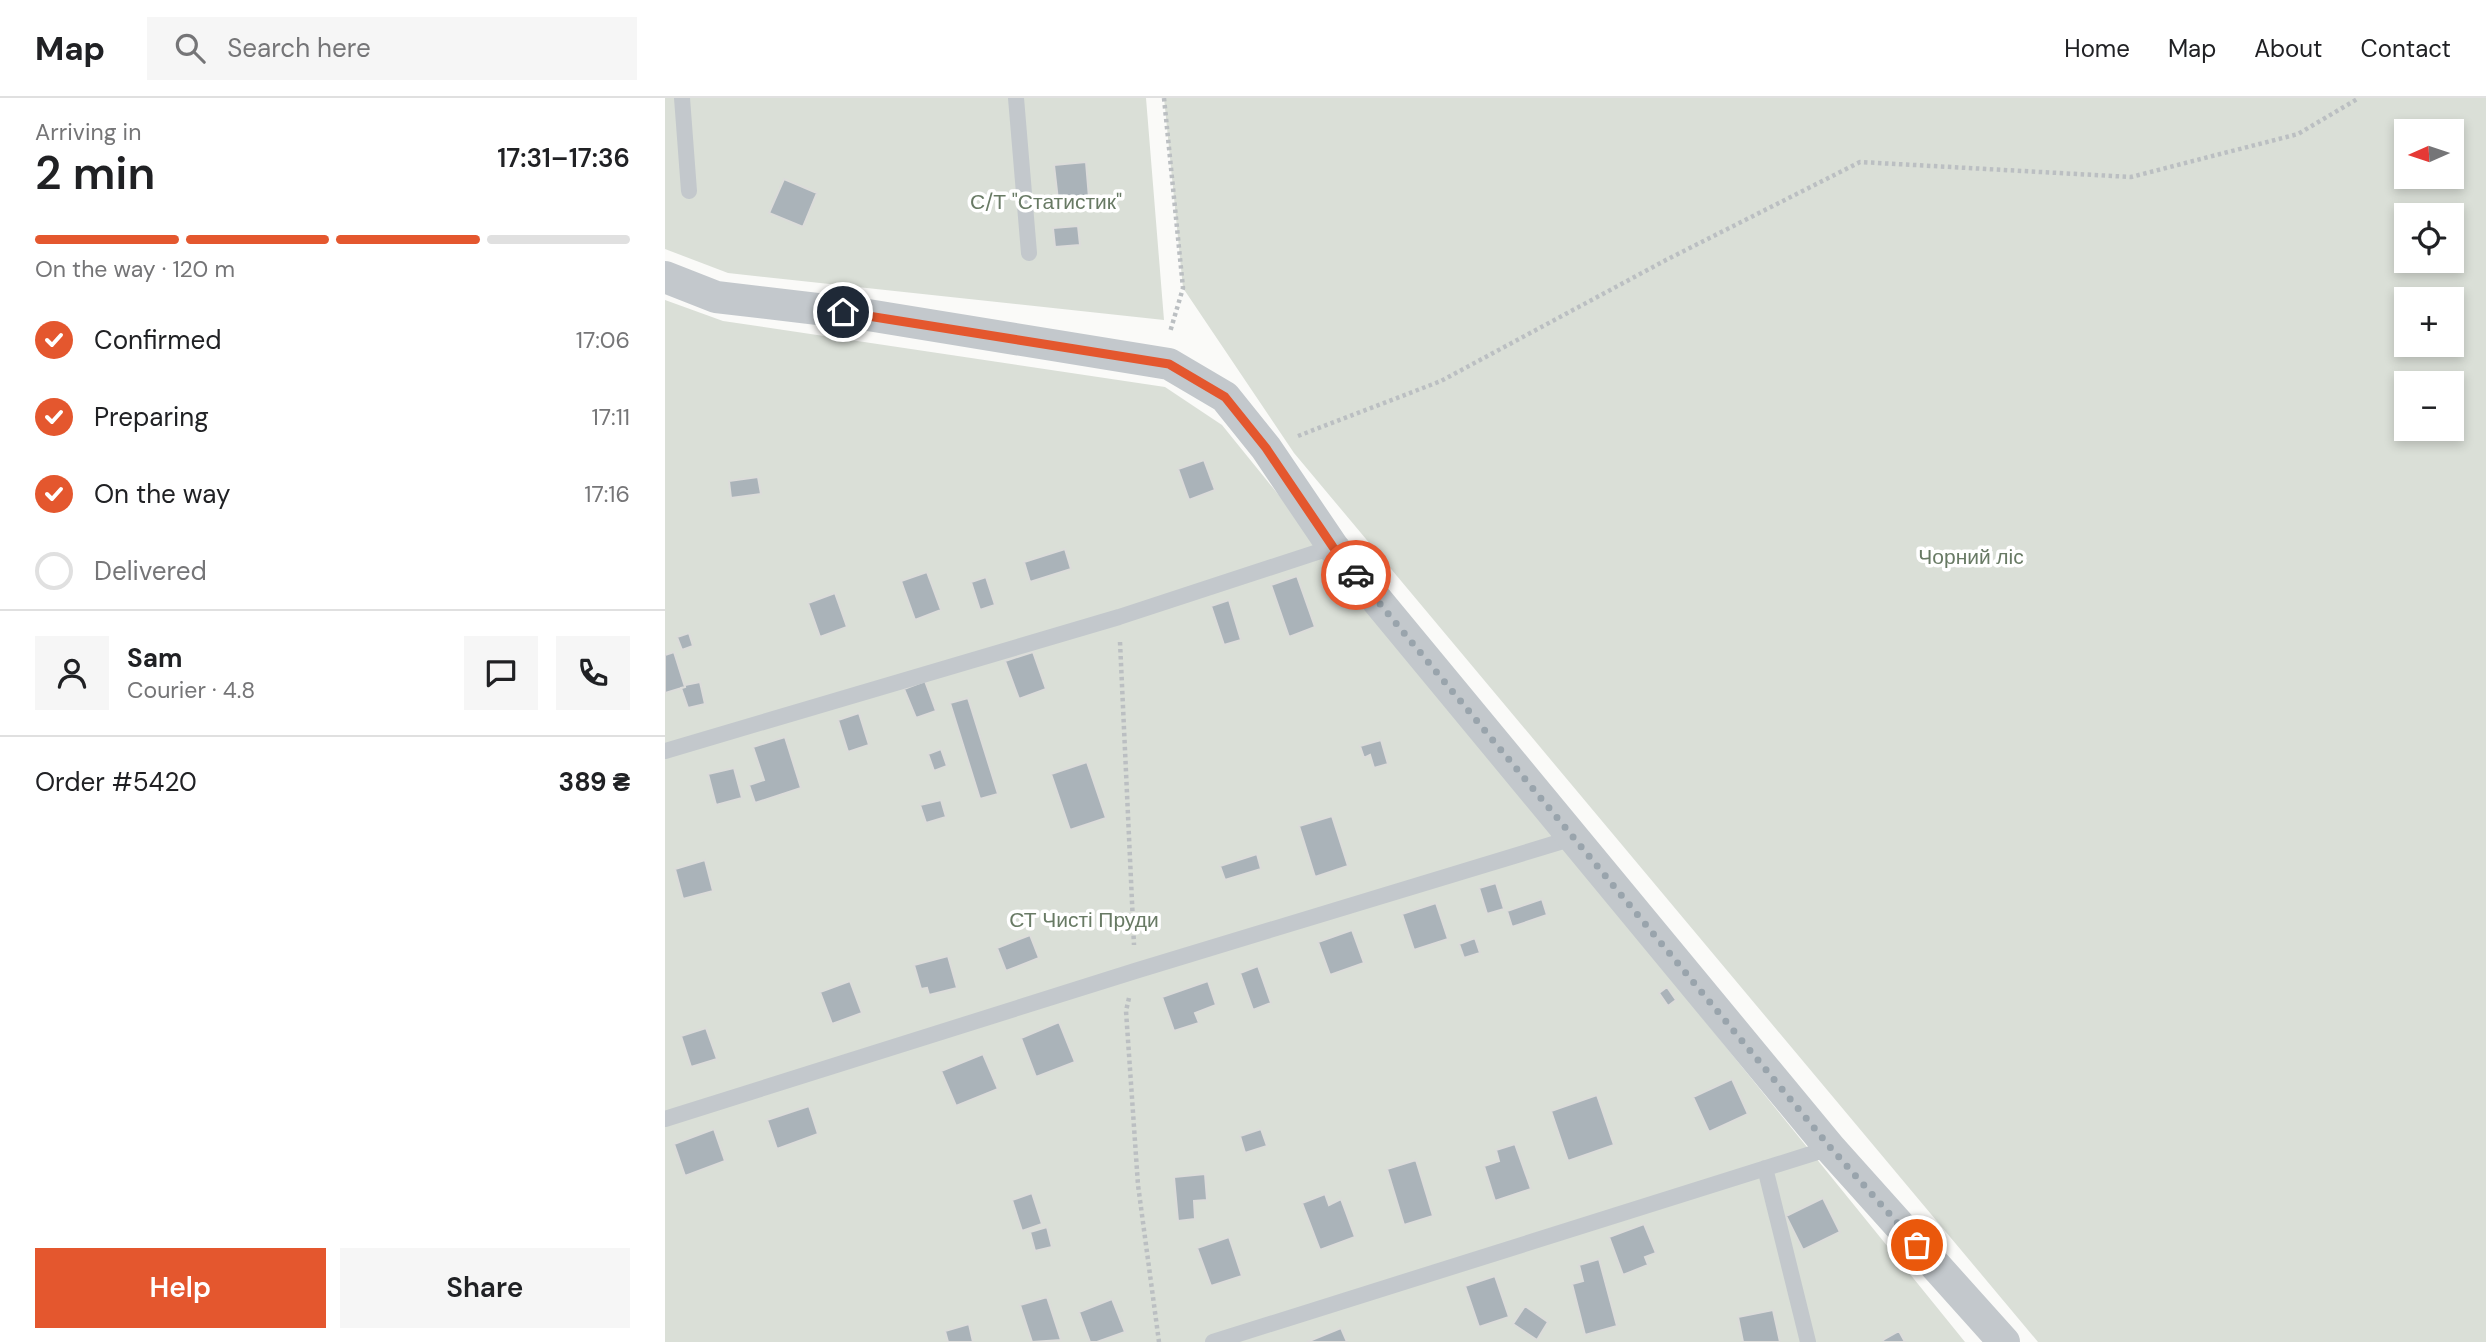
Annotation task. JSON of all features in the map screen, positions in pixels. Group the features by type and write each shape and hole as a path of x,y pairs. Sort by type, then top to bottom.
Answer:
{"street":[{"path":"665,277 716,297 868,315 1169,364 1225,397 1266,448 1333,547 1830,1147 2004,1342"}],"lane":[{"path":"682,98 689,191"},
{"path":"1016,98 1029,253"},
{"path":"665,751 1119,617 1333,547"},
{"path":"665,1119 1135,971 1573,838"},
{"path":"1213,1342 1830,1147"},
{"path":"1765,1168 1808,1342"}],"path":[{"path":"1161,363 1183,288 1164,98"},
{"path":"1266,448 1441,381 1666,260 1860,162 2131,177 2298,134 2358,98"}],"green space":[{"name":"С/Т \"Статистик\"","path":"665,98 1146,98 1164,320 728,273 665,249"},
{"name":"Чорний ліс","path":"1164,98 2486,98 2486,1342 2038,1342 1294,453 1183,288"},
{"name":"СТ Чисті Пруди","path":"665,300 723,321 1165,387 1222,425 1965,1342 665,1342"}],"building":[{"path":"1086,162 1089,198 1058,200 1054,165"},
{"path":"784,179 817,193 803,227 769,213"},
{"path":"1078,226 1080,245 1055,247 1053,228"},
{"path":"1204,460 1215,490 1189,500 1178,469"},
{"path":"758,477 761,494 731,498 729,481"},
{"path":"1065,549 1071,569 1030,582 1024,562"},
{"path":"927,572 941,610 915,620 901,581"},
{"path":"1297,576 1315,627 1289,637 1271,585"},
{"path":"986,577 995,605 980,610 971,582"},
{"path":"835,593 847,627 820,637 808,603"},
{"path":"1229,600 1241,640 1224,645 1211,606"},
{"path":"689,633 693,646 682,650 677,637"},
{"path":"674,652 685,687 665,693 665,655"},
{"path":"1033,652 1046,689 1019,699 1005,661"},
{"path":"925,681 936,711 916,718 904,689"},
{"path":"700,682 705,704 688,708 681,688"},
{"path":"968,698 998,794 980,799 950,703"},
{"path":"859,713 869,745 848,752 838,720"},
{"path":"785,737 801,788 755,803 749,785 764,780 753,747"},
{"path":"1381,740 1388,764 1374,768 1370,755 1364,758 1360,746"},
{"path":"941,749 947,766 934,771 928,754"},
{"path":"1087,762 1106,818 1070,830 1051,774"},
{"path":"734,768 742,798 716,805 708,774"},
{"path":"941,800 946,817 926,823 920,805"},
{"path":"1332,816 1348,866 1315,877 1299,826"},
{"path":"1257,854 1261,869 1225,880 1220,866"},
{"path":"705,860 713,891 683,899 675,869"},
{"path":"1496,883 1504,909 1487,914 1479,888"},
{"path":"1542,899 1547,915 1512,927 1507,911"},
{"path":"1436,903 1448,939 1414,950 1402,914"},
{"path":"1352,930 1364,963 1330,975 1318,942"},
{"path":"1030,935 1039,958 1006,971 997,948"},
{"path":"1475,938 1480,953 1464,958 1459,944"},
{"path":"948,956 957,988 929,995 927,988 921,989 914,965"},
{"path":"1258,966 1271,1003 1253,1010 1240,973"},
{"path":"850,981 862,1013 832,1024 820,992"},
{"path":"1208,981 1216,1005 1195,1013 1199,1023 1174,1031 1162,997"},
{"path":"1667,987 1676,1000 1668,1006 1659,993"},
{"path":"1059,1022 1075,1062 1036,1077 1021,1038"},
{"path":"706,1028 717,1059 691,1067 681,1036"},
{"path":"983,1054 998,1089 956,1106 941,1071"},
{"path":"1732,1079 1748,1114 1709,1132 1693,1097"},
{"path":"1597,1095 1614,1145 1568,1161 1551,1111"},
{"path":"809,1106 818,1134 777,1149 767,1120"},
{"path":"714,1129 725,1161 685,1176 674,1144"},
{"path":"1261,1129 1267,1146 1245,1153 1240,1136"},
{"path":"1515,1144 1531,1189 1495,1201 1484,1166 1499,1161 1496,1150"},
{"path":"1416,1160 1433,1216 1404,1225 1387,1169"},
{"path":"1205,1174 1207,1200 1194,1201 1195,1219 1178,1221 1174,1177"},
{"path":"1032,1193 1042,1224 1022,1231 1012,1200"},
{"path":"1325,1194 1329,1205 1341,1199 1355,1237 1320,1250 1302,1203"},
{"path":"1823,1198 1840,1232 1803,1250 1786,1216"},
{"path":"1644,1224 1656,1253 1645,1257 1648,1265 1623,1275 1609,1237"},
{"path":"1047,1227 1052,1247 1035,1251 1030,1232"},
{"path":"1229,1237 1242,1276 1211,1286 1197,1248"},
{"path":"1599,1259 1617,1326 1585,1335 1572,1284 1583,1281 1579,1265"},
{"path":"1495,1276 1509,1317 1479,1327 1465,1286"},
{"path":"1047,1297 1061,1340 1032,1342 1020,1305"},
{"path":"1112,1299 1125,1332 1090,1342 1079,1312"},
{"path":"1525,1306 1548,1322 1537,1340 1513,1324"},
{"path":"1773,1310 1780,1342 1743,1342 1738,1317"},
{"path":"969,1324 973,1342 948,1342 945,1331"},
{"path":"1341,1328 1347,1342 1307,1342"},
{"path":"1899,1331 1905,1342 1884,1342 1883,1340"}],"way so far":[{"path":"1356,575 1830,1147 1917,1245"}],"route":[{"path":"843,312 1169,364 1225,397 1266,448 1333,547 1356,575"}]}
